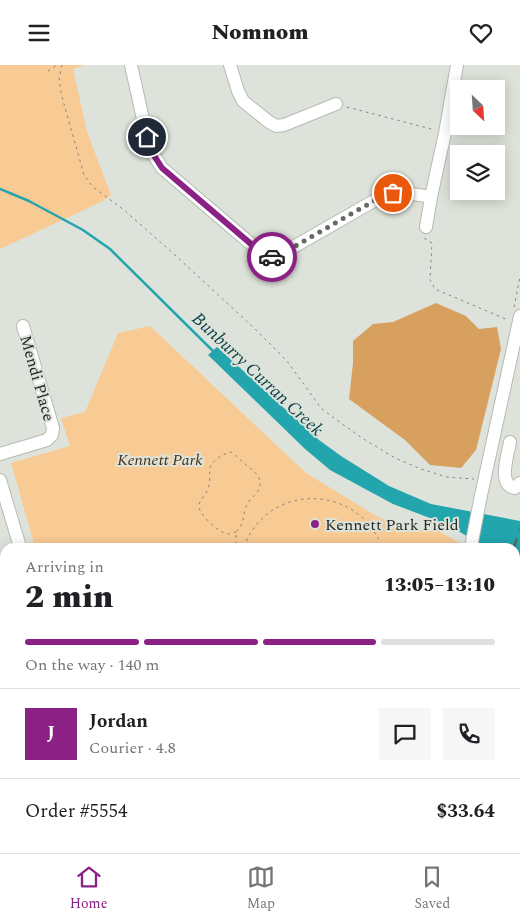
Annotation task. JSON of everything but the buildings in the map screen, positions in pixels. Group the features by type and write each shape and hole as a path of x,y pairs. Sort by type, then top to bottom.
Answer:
{"street":[{"path":"131,65 147,137 153,154 162,168 265,256 274,257 283,253 379,198 393,193 408,193 431,197"},
{"path":"230,65 238,91 244,101 268,122 276,126 284,125 336,104"},
{"path":"426,227 457,65"},
{"path":"473,543 514,317"},
{"name":"Mendi Place","path":"0,454 47,440 52,435 53,428 23,326"},
{"path":"510,442 504,475 506,484 515,488 520,483"},
{"path":"488,463 506,464"},
{"path":"0,480 19,543"}],"path":[{"path":"48,71 57,65"},
{"path":"62,65 59,79 62,97 84,175 93,187 132,217 247,321 287,361 321,408 334,418 395,458 420,469 446,477 477,479"},
{"path":"336,104 445,133"},
{"path":"426,227 425,239 432,243 430,280 434,289 514,317 520,277"},
{"path":"236,532 222,533 203,517 198,505 207,491 210,467 218,457 231,452 257,474 260,481 257,493 246,505 244,521 236,532 236,543"},
{"path":"246,543 250,532 275,508 294,500 312,498 328,500 343,505 357,513 370,524 380,543"}],"green space":[{"path":"0,65 84,65 73,69 87,132 111,195 103,201 0,249"},
{"name":"Kennett Park","path":"150,326 306,473 378,517 411,529 438,531 460,543 34,543 11,463 70,446 61,418 85,412 118,333"}],"shaded area":[{"path":"436,303 466,316 479,329 497,327 501,349 476,450 461,468 430,465 405,440 349,399 353,363 353,341 373,324 393,322"}],"water":[{"path":"217,347 319,440 389,486 431,504 520,521 520,543 480,543 443,523 393,504 330,470 304,448 208,355"}],"waterway":[{"name":"Bunburry Curran Creek","path":"0,189 29,201 83,230 110,249 215,353"}],"railway":[{"path":"515,543 520,529"}],"way so far":[{"path":"272,257 283,253 379,198 393,193"}],"place":[{"name":"Kennett Park Field","path":"315,524"}],"route":[{"path":"147,137 153,154 162,168 265,256 272,257"}]}
